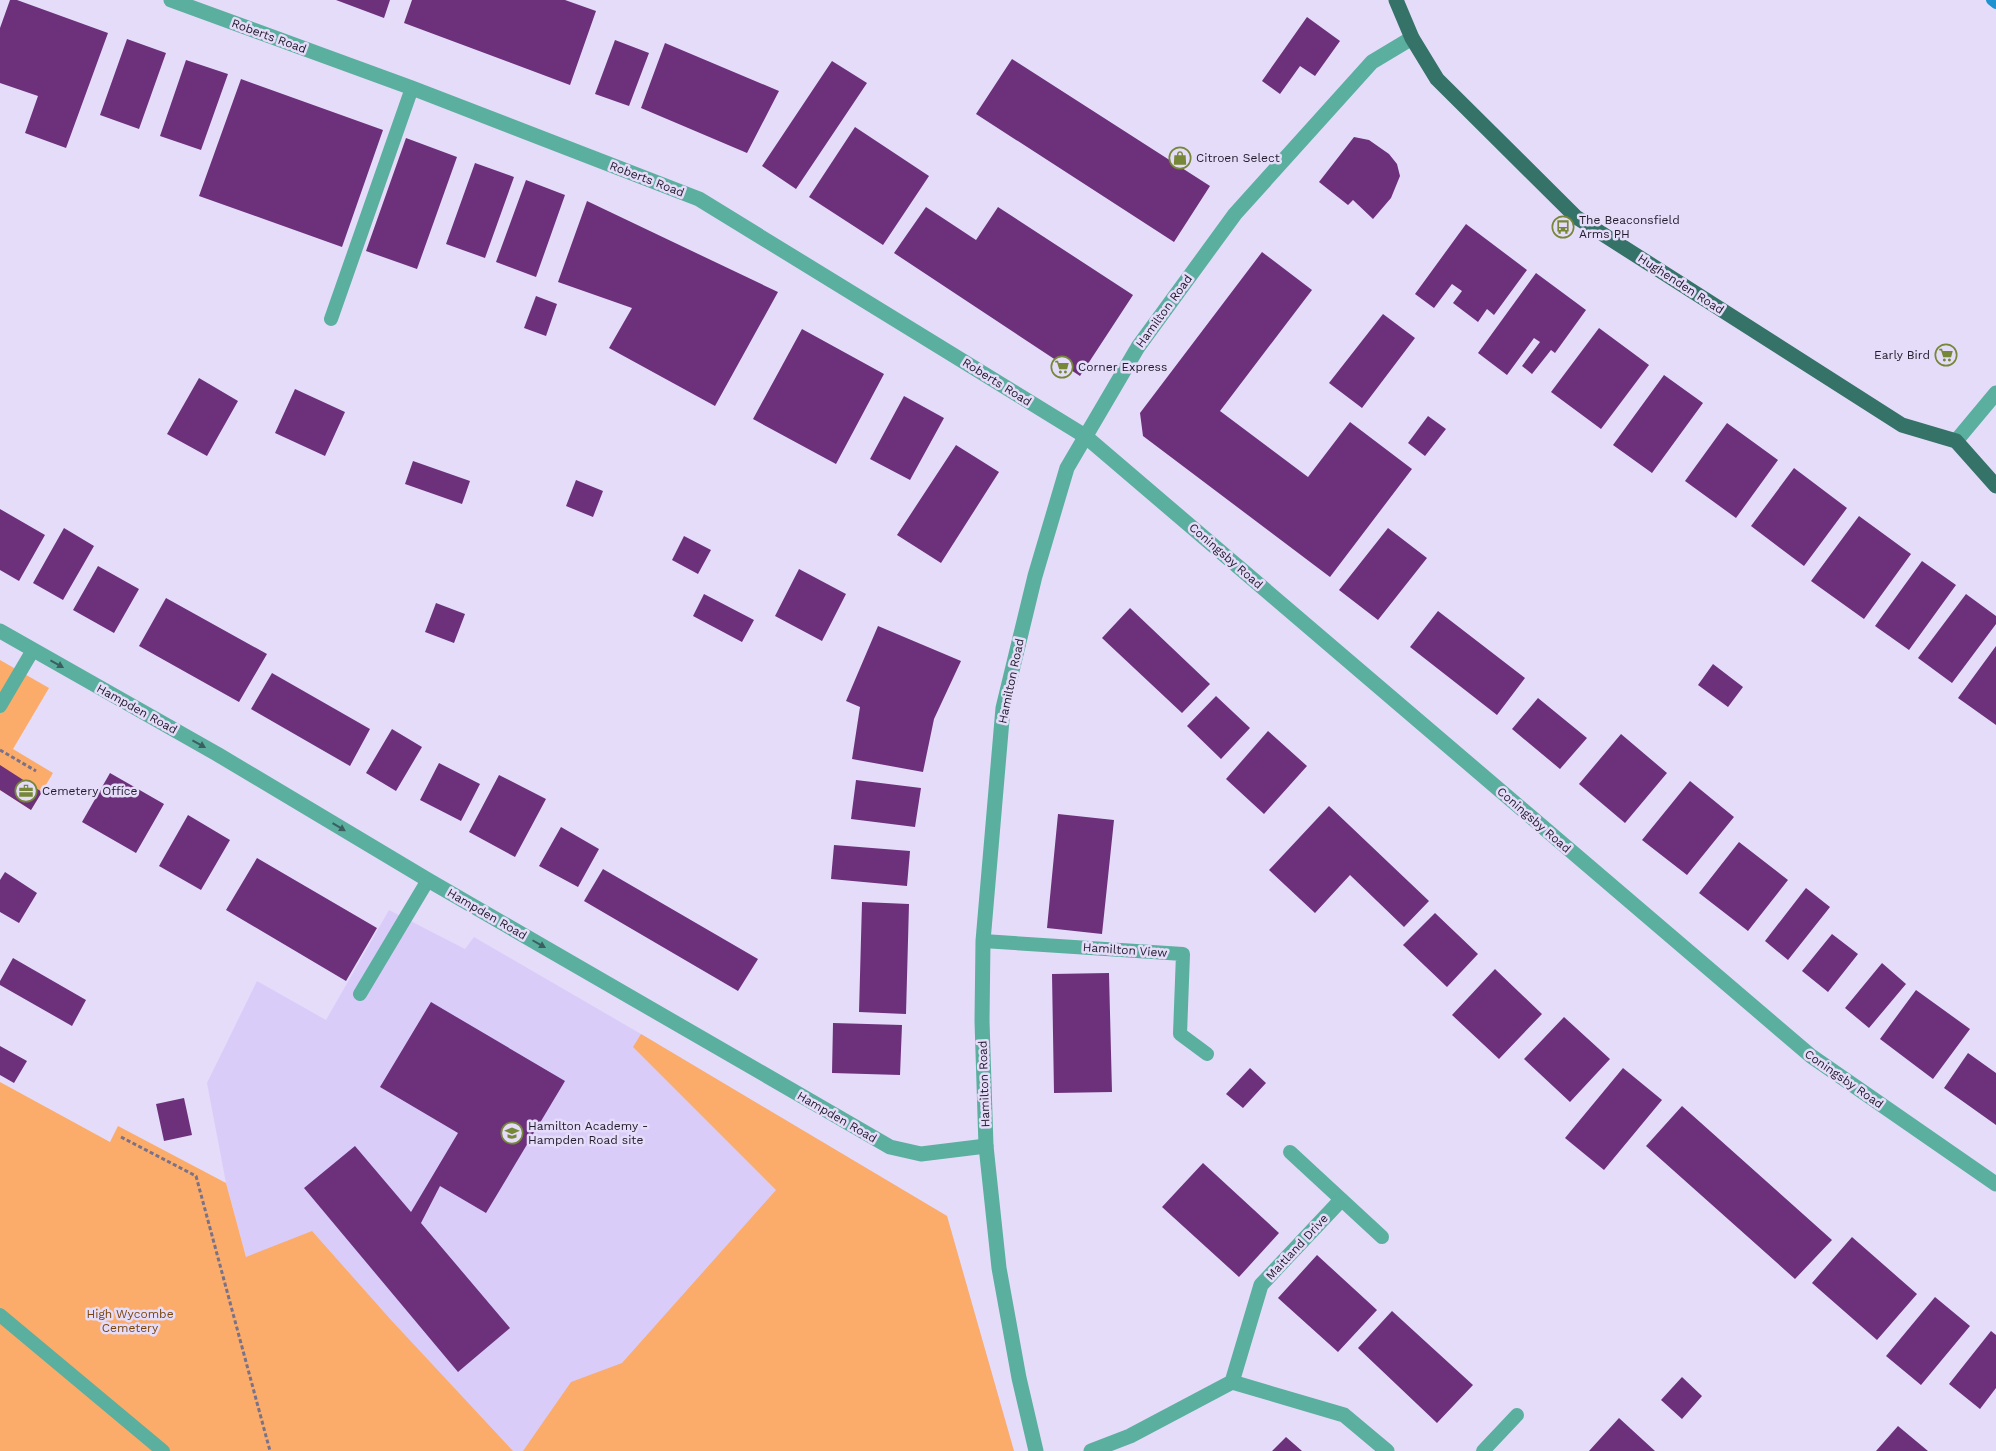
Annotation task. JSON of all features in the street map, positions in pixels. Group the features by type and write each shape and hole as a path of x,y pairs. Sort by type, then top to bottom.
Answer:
{"main road":[{"name":"Hughenden Road","path":"1396,0 1412,38 1438,79 1576,217 1902,425 1956,441"},
{"path":"1956,441 1996,486"}],"street":[{"name":"Roberts Road","path":"171,0 412,88 699,199 1086,436"},
{"name":"Hamilton Road","path":"1036,1451 1019,1378 999,1268 986,1146 982,1021 983,941 1003,708 1035,576 1067,468 1138,347 1235,214 1372,62 1412,38"},
{"path":"1956,441 1996,393"},
{"name":"Coningsby Road","path":"1086,436 1811,1056 1996,1184"},
{"name":"Hampden Road","path":"0,631 217,754 428,880 890,1147 921,1154 986,1146"},
{"name":"Maitland Drive","path":"1232,1382 1261,1285 1341,1200"},
{"path":"1090,1451 1130,1436 1232,1382 1344,1416 1387,1451"}],"lane":[{"path":"331,319 412,88"},
{"path":"0,706 33,650"},
{"path":"360,994 428,880"},
{"name":"Hamilton View","path":"983,941 1183,954 1180,1034 1206,1054"},
{"path":"1290,1152 1382,1237"},
{"path":"0,1315 163,1451"},
{"path":"1483,1451 1517,1415"}],"path":[{"path":"0,750 36,771"},
{"path":"121,1137 196,1176 270,1451"}],"shaded area":[{"name":"Hamilton Academy - Hampden Road site","path":"389,910 465,949 474,937 947,1216 1014,1451 299,1451 226,1183 207,1083 257,981 326,1020"}],"green space":[{"path":"0,660 49,688 13,749 53,773 31,810 0,790"},
{"path":"641,1034 947,1216 1014,1451 523,1451 571,1382 622,1363 776,1190 633,1047"},
{"name":"High Wycombe Cemetery","path":"0,1082 110,1142 118,1126 226,1183 246,1257 312,1231 391,1320 513,1451 0,1451"}],"building":[{"path":"10,0 17,0 108,33 66,148 25,133 38,96 0,83 0,28"},
{"path":"336,0 390,0 384,18"},
{"path":"412,0 565,0 596,11 570,85 404,23"},
{"path":"1307,17 1340,41 1315,76 1300,66 1280,94 1262,81"},
{"path":"127,39 166,53 139,129 100,115"},
{"path":"615,40 649,53 629,106 595,94"},
{"path":"665,43 779,91 747,153 641,108"},
{"path":"1012,59 1210,186 1174,242 976,114"},
{"path":"186,60 228,74 201,150 160,136"},
{"path":"832,61 867,83 796,189 762,166"},
{"path":"241,79 383,130 342,247 199,196"},
{"path":"855,127 929,176 883,245 809,197"},
{"path":"1354,137 1369,140 1389,154 1397,164 1400,176 1391,198 1373,219 1353,200 1348,205 1319,182"},
{"path":"406,138 457,157 417,269 366,251"},
{"path":"475,163 514,177 485,258 446,244"},
{"path":"526,180 565,195 536,277 496,262"},
{"path":"587,201 778,292 715,406 609,348 632,308 558,282"},
{"path":"926,207 976,240 998,207 1133,295 1080,376 894,253"},
{"path":"1466,224 1527,270 1494,315 1487,309 1478,322 1453,303 1462,291 1452,284 1434,308 1415,294"},
{"path":"1262,252 1312,290 1220,411 1308,477 1350,422 1412,469 1330,577 1143,436 1140,413"},
{"path":"1536,273 1586,310 1555,353 1551,350 1532,374 1522,366 1540,342 1534,338 1507,375 1478,353"},
{"path":"536,296 557,304 546,336 524,328"},
{"path":"1383,314 1415,338 1362,408 1329,383"},
{"path":"1599,328 1649,365 1601,429 1551,392"},
{"path":"802,329 884,374 836,464 753,419"},
{"path":"1664,375 1703,403 1652,473 1613,445"},
{"path":"199,378 238,401 207,456 167,434"},
{"path":"295,389 345,412 325,456 275,433"},
{"path":"904,396 944,418 910,480 870,459"},
{"path":"1428,416 1446,429 1425,456 1408,443"},
{"path":"1727,423 1778,460 1736,518 1685,481"},
{"path":"956,445 999,472 941,563 897,535"},
{"path":"413,461 470,481 462,504 405,484"},
{"path":"1794,468 1847,508 1804,566 1751,526"},
{"path":"576,480 603,491 593,517 566,506"},
{"path":"0,509 45,535 19,581 0,570"},
{"path":"1859,516 1911,554 1864,619 1811,581"},
{"path":"64,528 94,546 63,600 33,583"},
{"path":"1388,528 1427,558 1378,620 1339,590"},
{"path":"684,536 711,550 698,574 672,560"},
{"path":"1922,561 1956,585 1909,650 1875,626"},
{"path":"98,566 139,589 114,633 73,610"},
{"path":"799,569 846,594 822,641 775,616"},
{"path":"704,594 754,620 742,642 693,616"},
{"path":"1966,594 1996,616 1996,624 1952,683 1918,658"},
{"path":"166,598 267,654 239,702 139,646"},
{"path":"436,603 465,614 454,643 425,632"},
{"path":"1130,608 1210,684 1182,713 1102,638"},
{"path":"1438,611 1525,678 1497,715 1410,647"},
{"path":"878,626 961,661 934,719 923,772 852,759 860,707 846,701"},
{"path":"1996,646 1996,725 1958,698"},
{"path":"1713,664 1743,687 1728,707 1698,685"},
{"path":"272,673 370,729 350,766 251,709"},
{"path":"1216,696 1250,728 1221,759 1187,726"},
{"path":"1538,698 1587,738 1560,769 1512,729"},
{"path":"392,729 422,747 396,791 366,773"},
{"path":"1268,731 1307,766 1264,814 1226,779"},
{"path":"1621,734 1667,773 1625,823 1579,784"},
{"path":"439,763 480,784 461,821 420,800"},
{"path":"0,765 42,792 31,810 0,790"},
{"path":"110,773 164,804 136,853 82,822"},
{"path":"499,775 546,799 515,857 469,832"},
{"path":"856,780 921,788 915,827 851,819"},
{"path":"1690,781 1734,817 1687,875 1642,840"},
{"path":"1329,806 1429,901 1404,927 1350,875 1315,913 1269,870"},
{"path":"1058,814 1114,820 1102,934 1047,928"},
{"path":"188,815 230,840 201,890 159,866"},
{"path":"561,827 599,849 578,887 539,866"},
{"path":"1739,842 1788,880 1748,931 1699,893"},
{"path":"834,845 910,851 907,886 831,879"},
{"path":"257,858 377,928 346,981 226,910"},
{"path":"603,869 758,959 738,991 584,901"},
{"path":"5,872 37,893 19,923 0,912 0,880"},
{"path":"1806,888 1830,907 1788,960 1765,941"},
{"path":"862,902 909,904 906,1014 859,1012"},
{"path":"1435,913 1478,954 1447,987 1403,945"},
{"path":"1832,934 1858,954 1828,992 1802,971"},
{"path":"13,958 86,1000 72,1026 0,985 0,981"},
{"path":"1882,963 1906,984 1869,1028 1845,1008"},
{"path":"1495,969 1542,1014 1499,1059 1452,1015"},
{"path":"1109,973 1112,1092 1054,1093 1052,974"},
{"path":"1916,990 1970,1029 1933,1079 1880,1039"},
{"path":"431,1002 565,1081 486,1213 440,1186 421,1223 510,1328 458,1372 304,1188 355,1146 411,1212 458,1133 380,1087"},
{"path":"1564,1017 1610,1059 1570,1102 1524,1059"},
{"path":"833,1023 902,1025 900,1075 832,1073"},
{"path":"0,1046 27,1061 14,1083 0,1075"},
{"path":"1968,1053 1996,1073 1996,1125 1944,1088"},
{"path":"1250,1068 1266,1083 1243,1108 1226,1094"},
{"path":"1623,1068 1662,1100 1604,1170 1565,1138"},
{"path":"184,1098 192,1135 164,1141 156,1104"},
{"path":"1682,1106 1832,1240 1795,1279 1646,1146"},
{"path":"1203,1163 1279,1233 1239,1277 1162,1207"},
{"path":"1852,1237 1917,1294 1877,1340 1812,1283"},
{"path":"1317,1255 1377,1310 1338,1352 1278,1298"},
{"path":"1935,1297 1970,1326 1921,1385 1886,1356"},
{"path":"1392,1311 1473,1385 1437,1423 1358,1348"},
{"path":"1991,1331 1996,1335 1996,1388 1980,1409 1949,1384"},
{"path":"1682,1377 1702,1396 1682,1419 1661,1400"},
{"path":"1619,1418 1655,1451 1589,1451"},
{"path":"1898,1426 1928,1451 1876,1451"},
{"path":"1286,1437 1302,1451 1272,1451"}],"waterway":[{"path":"1991,0 1996,4"}],"place":[{"name":"Citroen Select","path":"1180,158"},
{"name":"The Beaconsfield Arms PH","path":"1563,227"},
{"name":"Early Bird","path":"1946,355"},
{"name":"Corner Express","path":"1062,367"},
{"name":"Cemetery Office","path":"26,791"},
{"name":"Hamilton Academy - Hampden Road site","path":"512,1133"}]}
